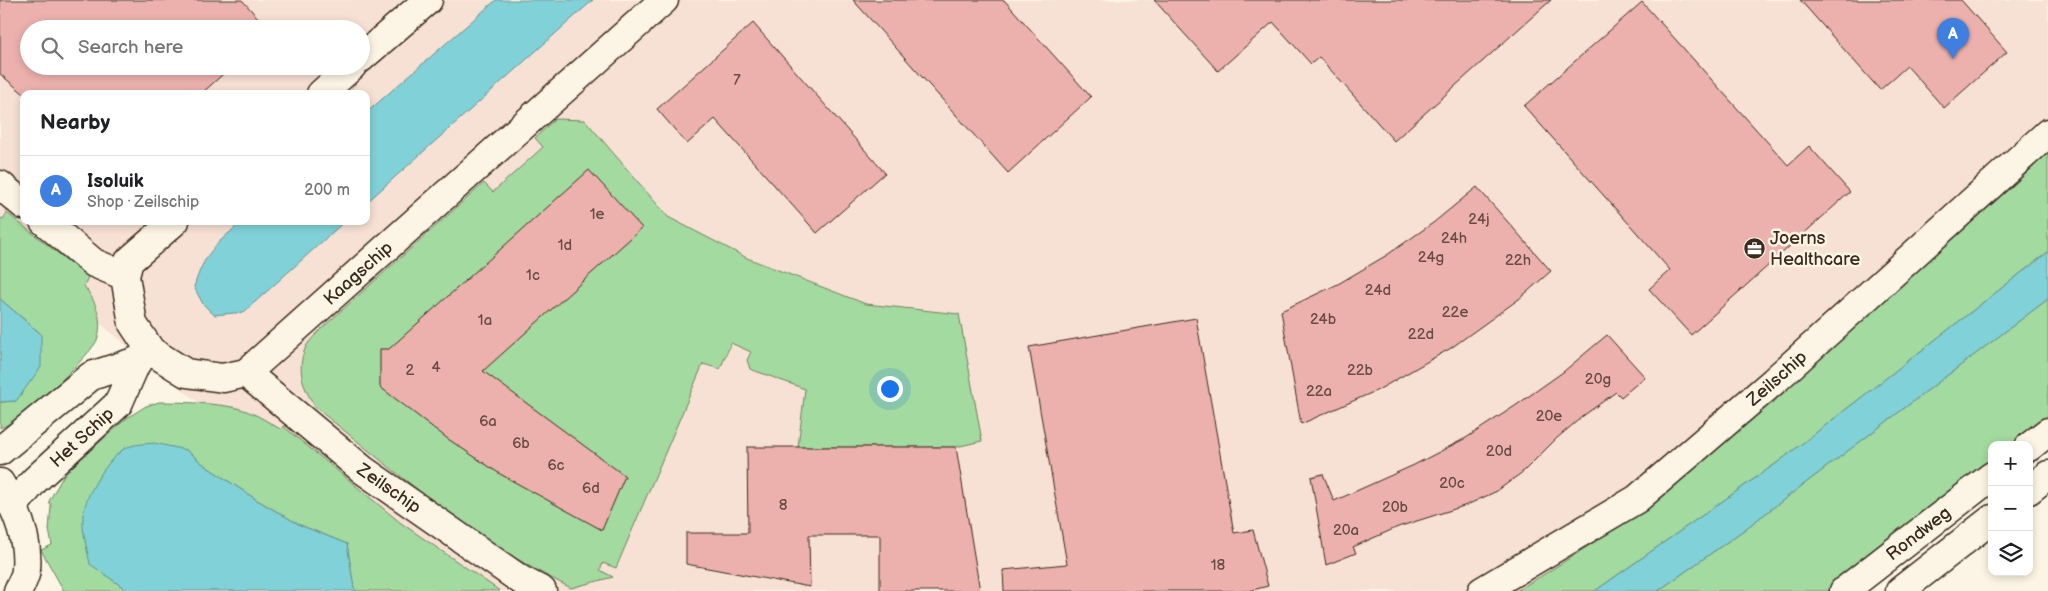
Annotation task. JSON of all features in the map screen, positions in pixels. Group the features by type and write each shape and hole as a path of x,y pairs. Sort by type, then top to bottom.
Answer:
{"street":[{"path":"370,50 428,0"},
{"name":"Kaagschip","path":"246,373 664,0"},
{"path":"325,90 342,75"},
{"name":"Zeilschip","path":"1482,591 1637,499 1774,381 2048,133"},
{"path":"0,185 20,202"},
{"path":"49,225 94,263 125,276"},
{"path":"144,356 133,324 125,276 129,261 170,225"},
{"path":"0,451 91,376 144,356 186,373 223,378 246,373"},
{"name":"Het Schip","path":"7,494 34,481 118,404 144,356"},
{"name":"Zeilschip","path":"246,373 362,470 521,580 542,591"},
{"path":"2033,444 2048,432"},
{"path":"2033,487 2048,475"},
{"name":"Rondweg","path":"1844,591 1988,479"},
{"path":"7,494 25,539 29,584"},
{"name":"Rondweg","path":"1900,591 1988,522"},
{"path":"0,585 4,591"}],"shaded area":[{"path":"0,0 2048,0 2048,251 1559,591 469,591 246,441 0,243"}],"green space":[{"path":"555,119 585,120 668,217 747,258 866,304 959,314 982,441 956,447 798,447 805,389 750,369 747,360 751,352 731,343 720,369 703,364 616,568 603,563 600,570 613,577 571,588 535,570 496,546 443,509 316,408 303,380 301,372 302,357 308,343 322,328 484,183 493,192 543,147 535,138"},
{"path":"2048,153 2048,252 1781,460 1595,591 1516,591 1609,532 1697,466"},
{"path":"7,213 88,277 84,286 98,312 100,326 97,340 85,356 25,415 0,428 0,402 16,401 41,334 0,299 0,218 3,219"},
{"path":"2048,299 2048,424 2027,441 1988,441 1988,472 1833,591 1658,591 1741,532"},
{"path":"159,402 228,406 254,414 280,429 283,426 401,523 500,591 357,591 354,589 347,544 300,525 257,500 207,467 186,450 125,448 113,459 97,480 90,563 128,591 64,591 41,550 52,545 49,530 51,506 49,501 65,473 127,418 146,406"}],"water":[{"path":"496,0 593,0 370,199 370,110"},
{"path":"238,225 341,225 244,312 214,315 203,304 194,287 207,257"},
{"path":"2048,252 2048,299 1741,532 1658,591 1595,591 1781,460"},
{"path":"0,299 41,334 41,367 16,401 0,402"},
{"path":"154,443 186,450 207,467 257,500 300,525 347,544 354,588 357,591 128,591 90,564 83,530 83,517 86,502 94,485 105,468 124,449 134,445"}],"building":[{"path":"0,0 242,0 260,20 20,20 20,75 222,75 205,90 20,91 0,74"},
{"path":"853,0 1004,0 1091,97 1008,173"},
{"path":"1154,0 1551,0 1394,141 1319,57 1311,64 1273,22 1218,71"},
{"path":"1800,0 1961,0 2007,52 1944,108 1907,66 1880,90"},
{"path":"1642,2 1788,165 1809,146 1850,192 1691,335 1649,289 1670,270 1524,106"},
{"path":"753,23 885,173 817,233 715,119 687,144 657,109"},
{"path":"589,170 642,228 483,371 625,476 602,530 500,474 448,439 380,387 380,349 389,349"},
{"path":"1477,187 1551,271 1519,299 1451,348 1378,390 1301,424 1281,311 1338,284 1387,255 1433,223"},
{"path":"1196,318 1234,533 1253,530 1268,586 1249,591 1004,591 1003,570 1067,564 1029,347"},
{"path":"1607,335 1645,377 1621,397 1616,392 1583,416 1556,439 1524,471 1497,491 1467,505 1398,527 1353,547 1356,553 1326,565 1311,477 1323,474 1334,501 1414,465 1466,438 1515,406 1563,372"},
{"path":"747,447 956,447 980,591 880,591 880,535 809,535 810,587 686,564 686,533 748,533"}],"place":[{"name":"Isoluik","path":"1953,59"},
{"name":"Joerns Healthcare","path":"1754,248"}]}
